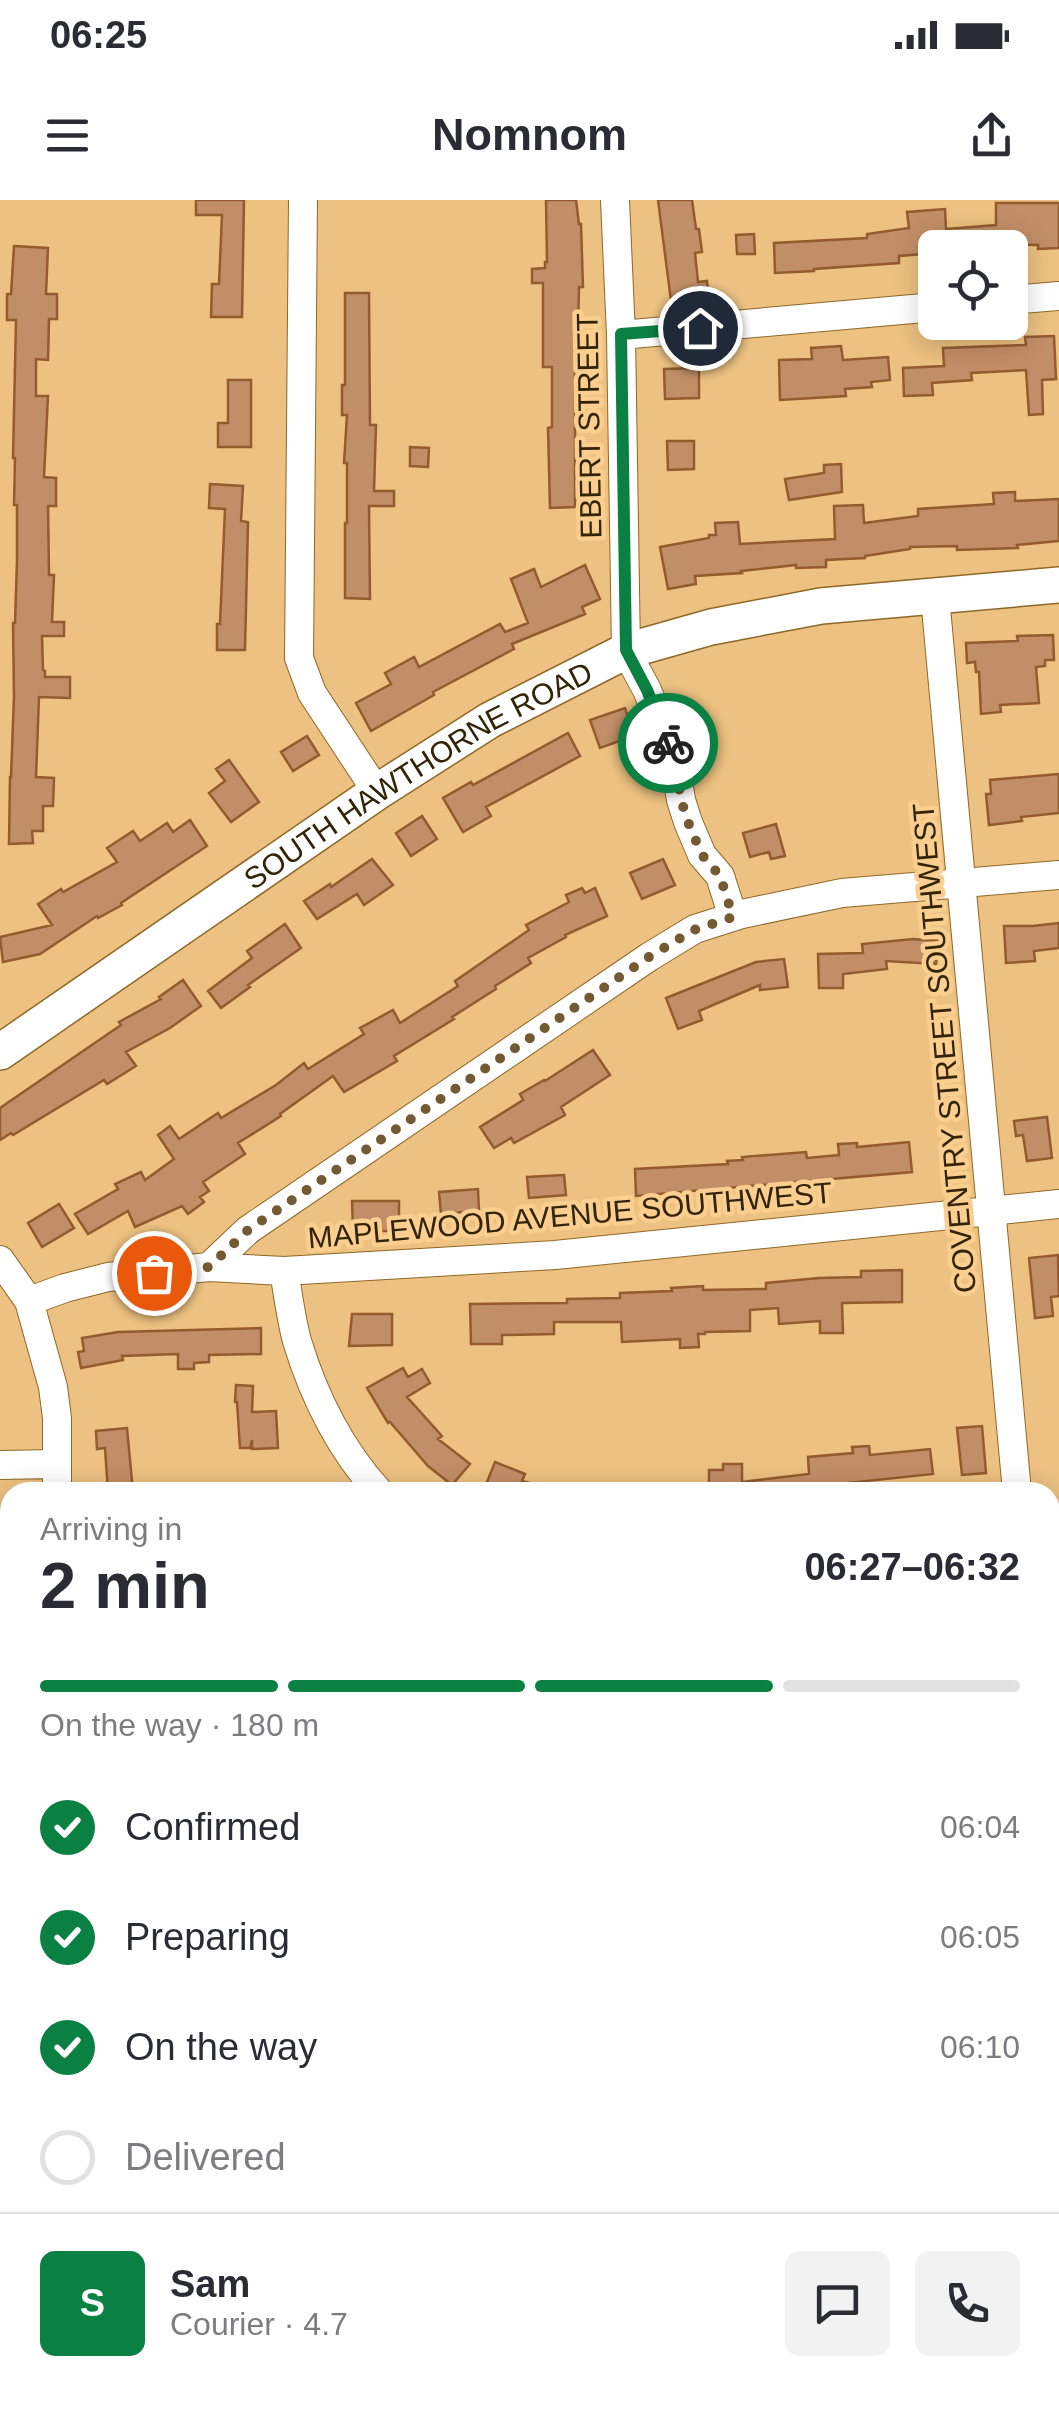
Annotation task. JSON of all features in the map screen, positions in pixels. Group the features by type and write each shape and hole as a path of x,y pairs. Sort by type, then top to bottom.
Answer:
{"main road":[{"name":"SOUTH HAWTHORNE ROAD","path":"0,1052 376,792 490,720 626,650 710,627 821,606 1059,585"}],"street":[{"path":"303,200 298,658 312,693 376,792"},
{"name":"EBERT STREET","path":"615,200 626,650"},
{"path":"1028,299 1059,296"},
{"path":"621,334 918,308"},
{"name":"COVENTRY STREET SOUTHWEST","path":"934,597 1016,1482"},
{"path":"626,650 674,757 688,822 702,855 720,876 733,917"},
{"path":"209,1267 248,1230 694,930 733,917 842,893 1059,875"},
{"name":"MAPLEWOOD AVENUE SOUTHWEST","path":"29,1302 108,1277 209,1267 284,1271 555,1255 1059,1204"},
{"path":"0,1260 29,1302 53,1387 57,1482"},
{"path":"284,1271 296,1338 312,1384 346,1451 371,1482"},
{"path":"0,1465 56,1464"}],"building":[{"path":"196,200 244,200 242,317 211,317 212,284 219,284 222,215 196,215"},
{"path":"546,200 576,200 581,224 583,287 579,287 575,328 575,507 550,508 548,428 552,427 552,367 543,367 543,283 532,283 532,269 545,268 547,262"},
{"path":"658,200 692,200 702,252 695,253 698,282 707,281 709,297 671,301"},
{"path":"996,203 1059,203 1059,248 1038,249 1038,245 1028,245 1028,230 918,230 918,254 899,256 899,263 775,273 774,243 867,238 867,234 909,228 907,212 945,209 946,229 996,225"},
{"path":"754,234 755,254 737,254 736,235"},
{"path":"14,246 48,248 46,294 57,294 57,319 49,319 48,360 36,359 36,396 48,396 44,477 56,478 56,506 48,506 49,575 54,575 52,622 64,622 64,636 42,636 43,670 45,677 70,677 70,698 39,697 36,777 54,778 53,806 43,806 43,831 32,831 33,843 9,844 17,505 13,458 16,320 7,320 7,294 11,294"},
{"path":"345,293 369,293 370,425 376,425 374,491 394,491 394,506 369,506 370,599 345,598 347,415 342,415 342,385"},
{"path":"1054,336 1056,379 1042,380 1043,414 1029,415 1026,370 971,373 972,380 932,383 933,395 904,396 903,368 944,366 943,348 1026,345 1028,337"},
{"path":"841,346 843,360 888,357 890,380 871,382 872,387 845,389 846,396 780,400 779,360 812,359 811,348"},
{"path":"699,368 699,398 665,399 664,369"},
{"path":"228,380 251,380 251,447 218,447 218,423 228,423"},
{"path":"667,441 694,441 694,469 668,470"},
{"path":"410,447 429,448 428,467 410,466"},
{"path":"841,464 842,492 789,500 785,479 824,473 824,465"},
{"path":"210,484 243,486 241,521 248,522 245,650 217,650 225,509 209,508"},
{"path":"1015,492 1015,501 1059,499 1059,541 1017,545 1018,548 910,547 865,558 826,560 826,567 796,565 695,576 696,584 668,589 660,547 716,535 715,523 738,522 740,544 835,539 834,506 863,505 864,523 918,516 918,509 994,504 993,493"},
{"path":"585,565 600,599 582,607 585,614 512,644 514,649 371,731 356,703 391,684 385,673 414,657 419,667 500,624 505,632 528,623 511,579 534,569 541,587"},
{"path":"1053,635 1054,660 1045,660 1045,666 1036,667 1039,703 1000,705 1001,712 981,714 979,672 975,662 967,663 966,643"},
{"path":"625,708 630,723 623,725 628,738 600,748 590,720"},
{"path":"568,733 580,756 486,807 491,816 463,832 443,798"},
{"path":"307,736 319,755 293,771 281,752"},
{"path":"229,760 259,802 231,822 209,793 225,781 216,769"},
{"path":"1059,774 1059,813 989,825 986,794 991,794 990,780"},
{"path":"422,816 437,839 411,856 396,833"},
{"path":"190,820 207,846 122,905 97,916 40,954 3,962 0,937 52,925 38,904 117,862 107,848 133,831 140,841 167,823 173,832"},
{"path":"776,824 785,856 771,859 769,852 750,857 743,833"},
{"path":"372,859 393,885 364,905 357,894 317,919 304,901"},
{"path":"663,859 675,885 642,899 630,873"},
{"path":"582,888 585,893 595,888 607,916 528,958 531,963 495,986 496,989 394,1056 397,1061 344,1092 333,1076 238,1143 245,1154 203,1182 209,1191 200,1197 204,1202 188,1214 182,1206 135,1227 128,1211 88,1234 75,1214 118,1189 115,1184 141,1172 145,1180 174,1159 158,1135 170,1126 179,1139 218,1113 221,1118 276,1085 304,1063 308,1069 364,1034 360,1028 393,1010 400,1023 458,986 455,981 529,930 526,925 569,902 566,895"},
{"path":"1059,923 1059,948 1034,951 1035,961 1006,963 1004,926"},
{"path":"285,924 301,948 221,1008 208,991 252,958 247,951"},
{"path":"938,941 936,964 886,961 887,969 843,974 843,988 819,988 818,954 863,953 862,944"},
{"path":"784,959 788,987 760,990 760,985 699,1011 702,1020 678,1029 666,998 756,962"},
{"path":"183,980 201,1006 126,1052 136,1066 0,1140 0,1108"},
{"path":"593,1050 610,1075 561,1107 565,1115 514,1143 511,1138 494,1148 480,1127 523,1100 520,1094"},
{"path":"1047,1117 1052,1158 1027,1161 1023,1135 1016,1136 1014,1121"},
{"path":"909,1142 912,1172 636,1196 635,1169 728,1164 727,1161 743,1160 742,1157 806,1152 807,1158 839,1155 838,1144 857,1143 857,1147"},
{"path":"564,1175 566,1195 529,1198 527,1177"},
{"path":"478,1189 479,1211 441,1214 439,1192"},
{"path":"352,1201 399,1201 399,1231 353,1231"},
{"path":"59,1204 74,1228 42,1247 28,1223"},
{"path":"1058,1255 1059,1296 1051,1297 1053,1316 1035,1318 1029,1258"},
{"path":"902,1270 902,1302 842,1303 843,1333 820,1333 820,1321 779,1324 778,1308 750,1310 750,1331 698,1334 699,1347 680,1348 680,1339 622,1342 621,1322 554,1322 554,1334 502,1335 502,1344 471,1344 470,1304 567,1303 567,1299 620,1298 620,1293 703,1286 703,1290 766,1289 766,1283 861,1277 861,1271"},
{"path":"352,1314 392,1314 392,1345 349,1346"},
{"path":"261,1328 261,1354 209,1355 209,1362 194,1363 194,1369 178,1369 178,1354 122,1356 123,1360 81,1368 78,1352 84,1351 82,1338 118,1332"},
{"path":"403,1368 408,1377 422,1369 430,1383 407,1397 442,1436 438,1439 470,1464 455,1482 448,1482 428,1466 388,1423 367,1388"},
{"path":"236,1385 253,1386 252,1412 276,1411 278,1448 252,1449 252,1440 250,1448 240,1448"},
{"path":"982,1426 986,1473 962,1475 957,1428"},
{"path":"127,1428 132,1482 107,1482 105,1448 97,1449 96,1431"},
{"path":"869,1446 870,1455 930,1449 933,1474 857,1482 742,1482 809,1474 808,1457 853,1453 852,1447"},
{"path":"495,1462 525,1474 522,1481 526,1482 487,1482"},
{"path":"723,1464 742,1464 742,1482 709,1482 709,1470 723,1470"}],"way so far":[{"path":"154,1273 209,1267 248,1230 649,957 694,930 733,917 720,876 702,855 688,822 668,743"}],"route":[{"path":"668,743 626,650 621,334 700,328"}]}
